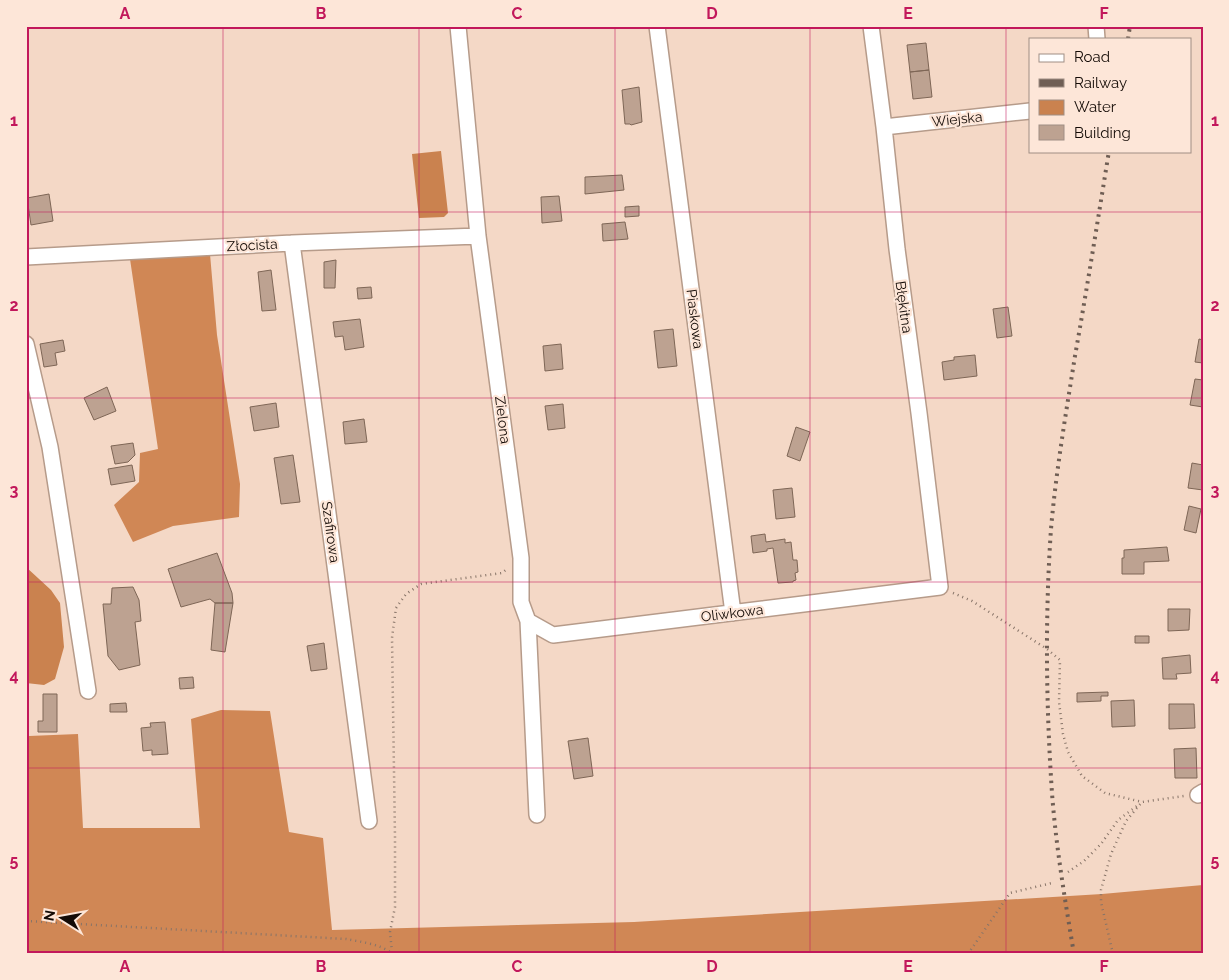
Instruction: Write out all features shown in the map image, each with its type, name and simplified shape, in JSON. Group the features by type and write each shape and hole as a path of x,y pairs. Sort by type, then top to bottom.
{"street":[{"name":"Zielona","path":"458,26 478,236 521,558 521,602 528,621 537,815"},
{"name":"Piaskowa","path":"657,26 733,613"},
{"name":"Błękitna","path":"871,26 940,587"},
{"name":"Wiejska","path":"884,127 1029,112"},
{"name":"Złocista","path":"26,257 292,243 478,236"},
{"name":"Szafirowa","path":"292,243 369,821"},
{"path":"26,344 50,447 88,691"},
{"name":"Oliwkowa","path":"528,621 553,635 940,587"}],"path":[{"path":"392,953 390,932 395,907 395,867 392,638 396,608 406,594 421,584 502,573 521,558"},
{"path":"940,587 972,601 1047,649 1060,660 1059,702 1063,734 1068,752 1082,776 1104,793 1142,802 1200,793"},
{"path":"1068,872 1084,862 1102,844 1118,820 1142,802"},
{"path":"1113,954 1101,902 1101,890 1111,854 1126,820 1142,802"},
{"path":"968,954 1010,893 1052,883"},
{"path":"26,921 346,939 379,946 392,953"}],"shaded area":[{"path":"210,254 217,335 240,484 239,517 173,526 133,542 114,505 139,482 140,453 158,449 130,259"},
{"path":"221,710 270,711 289,832 323,838 332,930 634,922 1102,894 1203,885 1203,954 26,954 26,732 29,736 78,734 83,828 200,828 191,719"}],"water":[{"path":"441,151 448,213 444,217 419,218 412,154"},
{"path":"26,567 51,590 60,603 64,647 55,679 44,685 26,683"}],"building":[{"path":"926,43 929,70 910,72 907,45"},
{"path":"929,70 932,97 913,99 910,72"},
{"path":"639,87 642,122 631,125 625,124 622,90"},
{"path":"622,175 624,190 585,194 585,177"},
{"path":"49,194 53,221 31,225 27,198"},
{"path":"559,196 562,221 542,223 541,197"},
{"path":"639,206 639,216 625,217 625,207"},
{"path":"625,222 628,239 603,241 602,224"},
{"path":"336,260 335,288 324,288 324,262"},
{"path":"271,270 276,310 262,311 258,272"},
{"path":"371,287 372,298 358,299 357,288"},
{"path":"1008,307 1012,336 997,338 993,309"},
{"path":"360,319 364,347 345,350 343,336 335,337 333,322"},
{"path":"673,329 677,366 658,368 654,331"},
{"path":"1199,339 1203,340 1203,363 1195,362"},
{"path":"63,340 65,351 55,353 57,365 44,367 40,344"},
{"path":"561,344 563,369 545,371 543,346"},
{"path":"975,355 977,376 944,380 942,362 954,360 954,357"},
{"path":"1195,379 1203,380 1203,407 1190,405"},
{"path":"107,387 116,411 94,420 84,398"},
{"path":"276,403 279,427 254,431 250,407"},
{"path":"563,404 565,428 548,430 545,406"},
{"path":"364,419 367,442 345,444 343,422"},
{"path":"796,427 810,432 800,461 787,456"},
{"path":"133,443 135,455 128,462 115,464 111,446"},
{"path":"293,455 300,502 281,504 274,458"},
{"path":"1192,463 1203,465 1203,490 1188,488"},
{"path":"132,465 135,481 111,485 108,469"},
{"path":"792,488 795,517 776,519 773,490"},
{"path":"1189,506 1201,509 1196,533 1184,530"},
{"path":"765,534 766,542 785,539 785,543 791,542 793,560 797,560 798,572 795,573 796,580 793,582 778,583 773,548 753,553 751,536"},
{"path":"1167,547 1169,561 1144,562 1144,574 1122,574 1124,550"},
{"path":"217,553 232,593 233,603 215,603 210,599 181,607 168,569"},
{"path":"133,587 139,600 141,621 135,622 140,665 119,670 108,656 103,604 111,604 112,588"},
{"path":"215,603 233,603 225,652 211,650"},
{"path":"1168,609 1190,609 1189,630 1168,631"},
{"path":"1135,636 1149,636 1149,643 1135,643"},
{"path":"324,643 327,669 311,671 307,646"},
{"path":"1190,655 1191,673 1176,674 1177,679 1163,679 1162,658"},
{"path":"193,677 194,688 180,689 179,678"},
{"path":"1108,692 1108,696 1101,696 1101,701 1077,702 1077,693"},
{"path":"43,694 57,694 57,732 38,732 38,721 43,721"},
{"path":"1134,700 1135,726 1112,727 1111,701"},
{"path":"126,703 127,712 110,712 110,704"},
{"path":"1169,704 1194,704 1195,728 1169,729"},
{"path":"165,722 168,754 152,755 152,750 143,751 141,728 151,727 150,723"},
{"path":"588,738 593,776 574,779 568,741"},
{"path":"1196,748 1197,778 1175,778 1174,749"}],"railway":[{"path":"1128,38 1130,26"},
{"path":"1074,954 1058,853 1052,793 1047,661 1049,562 1053,507 1062,442 1109,152"}]}
